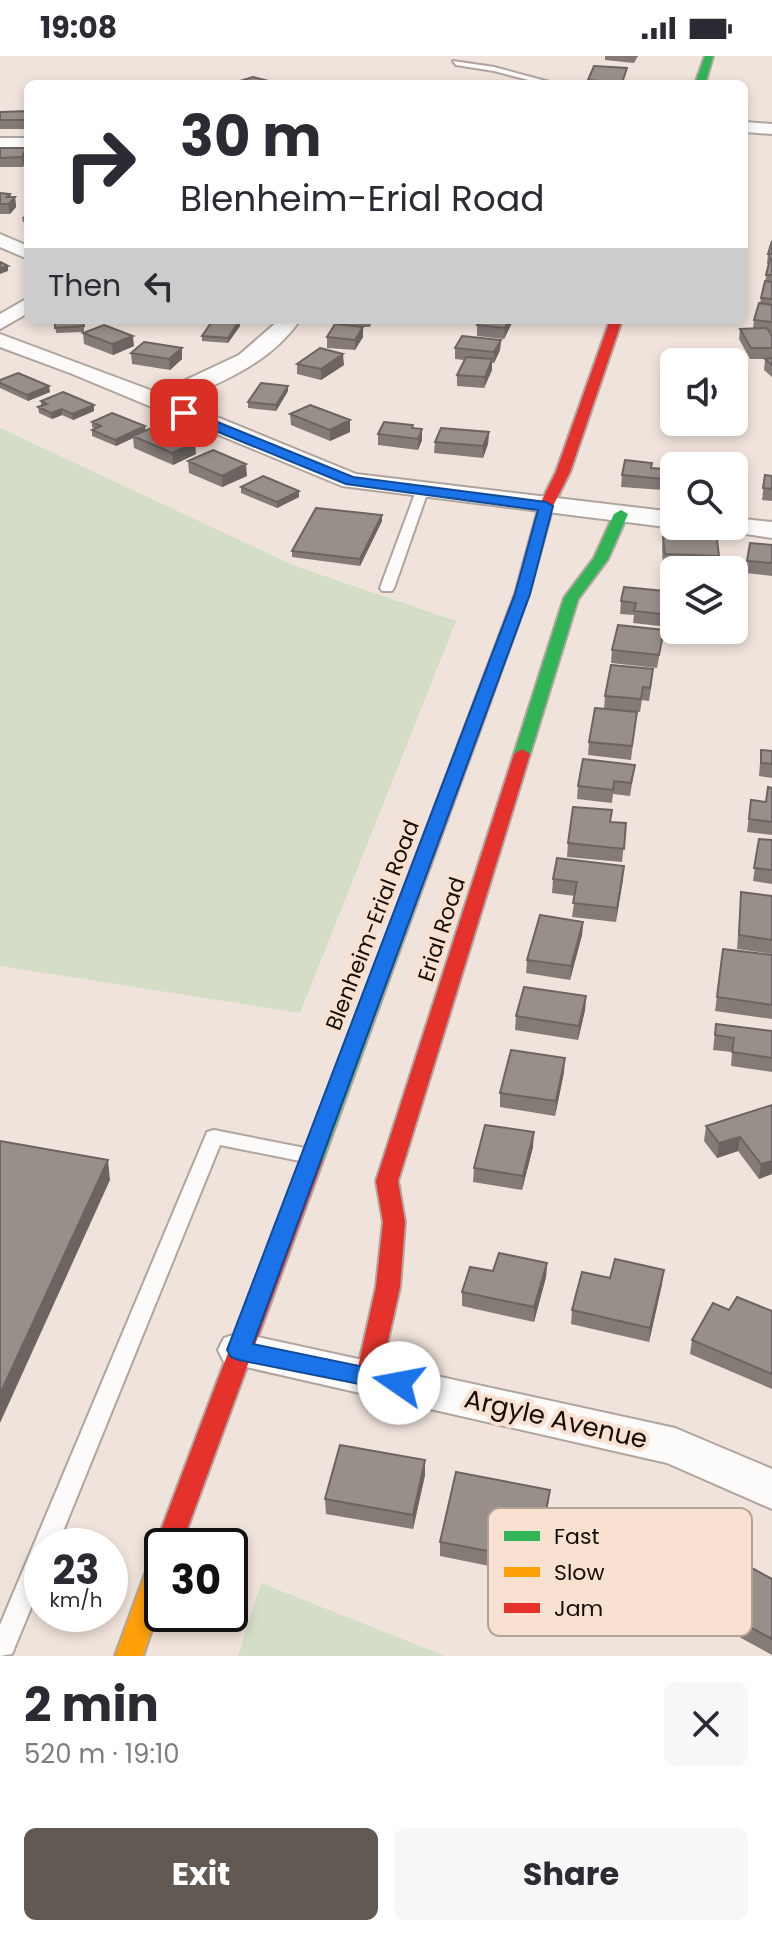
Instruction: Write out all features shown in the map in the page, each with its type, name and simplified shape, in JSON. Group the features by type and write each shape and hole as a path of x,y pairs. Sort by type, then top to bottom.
{"main road":[{"path":"701,80 709,56"},
{"name":"Blenheim-Erial Road","path":"175,1528 522,594 546,506 563,472 615,324"},
{"name":"Erial Road","path":"368,1376 388,1287 394,1222 387,1181 571,598 603,561 615,539 621,514"},
{"path":"129,1656 144,1614"}],"street":[{"path":"748,127 772,129"},
{"path":"0,143 24,143"},
{"path":"0,240 24,251"},
{"path":"0,323 24,307"},
{"path":"157,402 258,355 287,324"},
{"path":"0,340 351,481 660,518"},
{"path":"748,527 772,530"},
{"name":"Argyle Avenue","path":"239,1350 675,1446 772,1490"}],"lane":[{"path":"456,63 537,80"},
{"path":"387,588 422,491"},
{"path":"52,1528 214,1137 312,1156"},
{"path":"0,1654 24,1596"}],"green space":[{"path":"0,428 295,566 456,621 300,1013 0,966"},
{"path":"261,1583 445,1656 238,1656"}],"building":[{"path":"594,66 627,68 623,80 588,80"},
{"path":"24,111 24,120 0,120 0,112"},
{"path":"0,148 24,148 22,157 0,158"},
{"path":"0,193 15,197 9,204 0,204"},
{"path":"770,259 772,275 766,275"},
{"path":"765,281 772,282 772,299 761,298"},
{"path":"759,303 772,305 772,322 754,320"},
{"path":"55,324 84,326 55,328"},
{"path":"210,324 237,324 228,338 202,336"},
{"path":"335,324 363,327 355,340 327,337"},
{"path":"478,324 506,324 505,328"},
{"path":"104,325 133,336 112,344 83,333"},
{"path":"767,328 772,336 772,348 751,348 740,329"},
{"path":"462,336 501,340 494,352 455,348"},
{"path":"144,342 182,348 169,359 131,353"},
{"path":"320,348 343,354 321,369 297,364"},
{"path":"466,357 492,359 485,377 457,375"},
{"path":"18,373 49,386 27,395 0,383 0,380"},
{"path":"261,383 288,386 276,405 248,402"},
{"path":"63,392 94,405 72,414 62,409 51,413 38,407 47,404 41,401"},
{"path":"310,405 350,420 330,430 290,414"},
{"path":"112,413 145,426 115,440 92,430 101,426 92,422"},
{"path":"384,422 422,429 418,439 378,434"},
{"path":"156,426 195,443 172,453 133,436"},
{"path":"441,428 489,432 483,446 435,442"},
{"path":"213,450 246,464 222,476 188,461"},
{"path":"625,460 652,463 651,468 660,469 660,479 622,475"},
{"path":"765,475 772,476 772,489 763,488"},
{"path":"263,476 299,491 277,502 241,487"},
{"path":"316,508 382,515 360,559 292,551"},
{"path":"663,540 717,540 719,556 665,554"},
{"path":"750,543 772,545 772,563 748,561"},
{"path":"624,587 660,591 660,614 634,611 636,603 621,601"},
{"path":"618,625 660,630 659,655 612,650"},
{"path":"611,665 653,669 650,688 643,687 641,699 605,696"},
{"path":"595,708 637,712 632,746 589,742"},
{"path":"761,750 772,751 772,764 761,763"},
{"path":"583,759 635,765 631,783 614,781 613,790 578,786"},
{"path":"768,787 772,788 772,822 749,819 751,800 766,802"},
{"path":"573,807 612,810 610,822 626,823 624,849 568,843"},
{"path":"759,839 772,840 772,870 754,868"},
{"path":"557,858 624,866 617,908 573,903 577,882 553,879"},
{"path":"741,892 772,896 772,940 739,935"},
{"path":"540,915 583,922 571,966 527,960"},
{"path":"723,949 772,955 772,1005 717,997"},
{"path":"524,987 586,996 579,1026 516,1016"},
{"path":"716,1024 772,1031 772,1058 732,1052 734,1038 715,1035"},
{"path":"511,1050 565,1058 556,1101 500,1093"},
{"path":"772,1105 772,1161 761,1164 740,1137 719,1143 706,1126"},
{"path":"485,1125 534,1132 523,1176 474,1168"},
{"path":"0,1141 108,1160 0,1394"},
{"path":"499,1253 547,1263 534,1307 462,1292 470,1267 493,1271"},
{"path":"615,1259 664,1270 650,1328 572,1310 582,1272 610,1278"},
{"path":"737,1297 772,1311 772,1374 692,1340 713,1303 729,1310"},
{"path":"340,1445 425,1460 413,1515 325,1499"},
{"path":"456,1472 550,1490 546,1508 488,1508 488,1551 440,1542"},
{"path":"752,1568 772,1579 772,1639 752,1628"}],"traffic: fast":[{"path":"701,80 709,56"},
{"path":"522,754 571,598 601,559 621,514"},
{"path":"312,1160 477,716"}],"traffic: slow":[{"path":"129,1656 144,1614"}],"traffic: jam":[{"path":"477,716 522,594 546,506 563,472 615,324"},
{"path":"368,1376 388,1287 394,1222 387,1181 522,754"},
{"path":"175,1528 312,1160"}],"route":[{"path":"184,413 351,481 546,506 522,594 239,1350 399,1383"}]}
